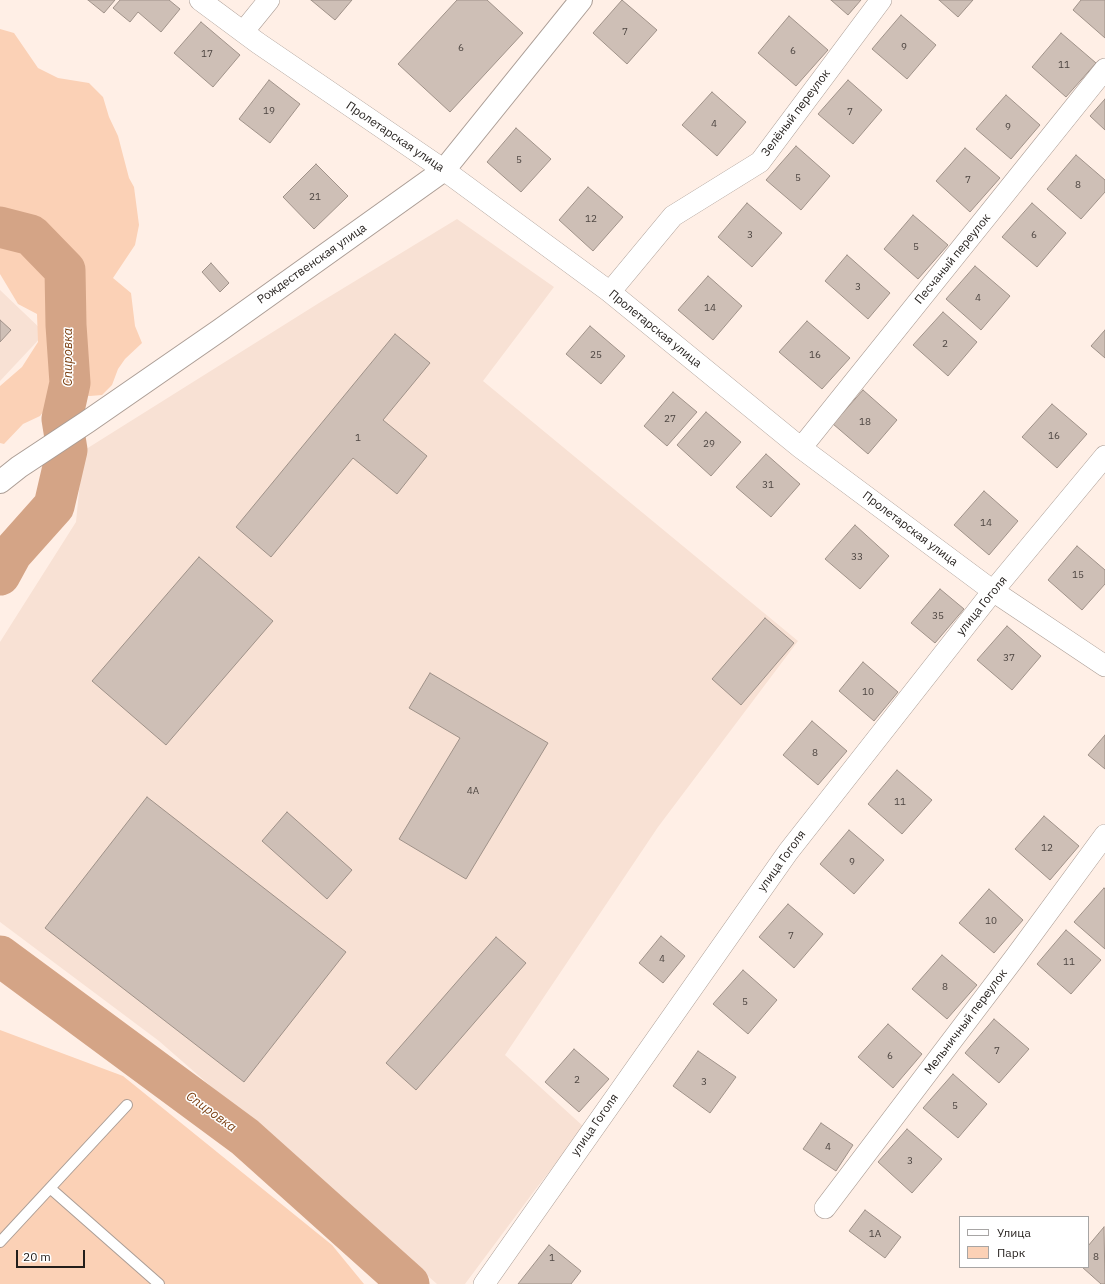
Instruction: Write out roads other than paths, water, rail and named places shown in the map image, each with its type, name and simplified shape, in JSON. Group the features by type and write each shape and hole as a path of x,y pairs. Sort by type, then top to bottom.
{"main road":[{"name":"Рождественская улица","path":"0,482 19,467 87,422 226,325 444,170 581,0"}],"street":[{"name":"Пролетарская улица","path":"200,0 243,32 444,170 610,292 801,448 993,591 1105,666"},
{"path":"243,32 269,0"},
{"name":"Зелёный переулок","path":"610,292 673,216 760,162 881,0"},
{"name":"Песчаный переулок","path":"801,448 1105,69"},
{"name":"улица Гоголя","path":"484,1284 788,852 993,591 1105,456"},
{"name":"Мельничный переулок","path":"825,1208 1105,835"}],"lane":[{"path":"0,1242 127,1105"},
{"path":"50,1188 159,1284"}],"waterway":[{"name":"Спировка","path":"0,227 31,235 65,270 66,325 70,383 62,419 67,450 54,506 12,553 0,575"},
{"name":"Спировка","path":"0,956 245,1137 409,1284"}]}
